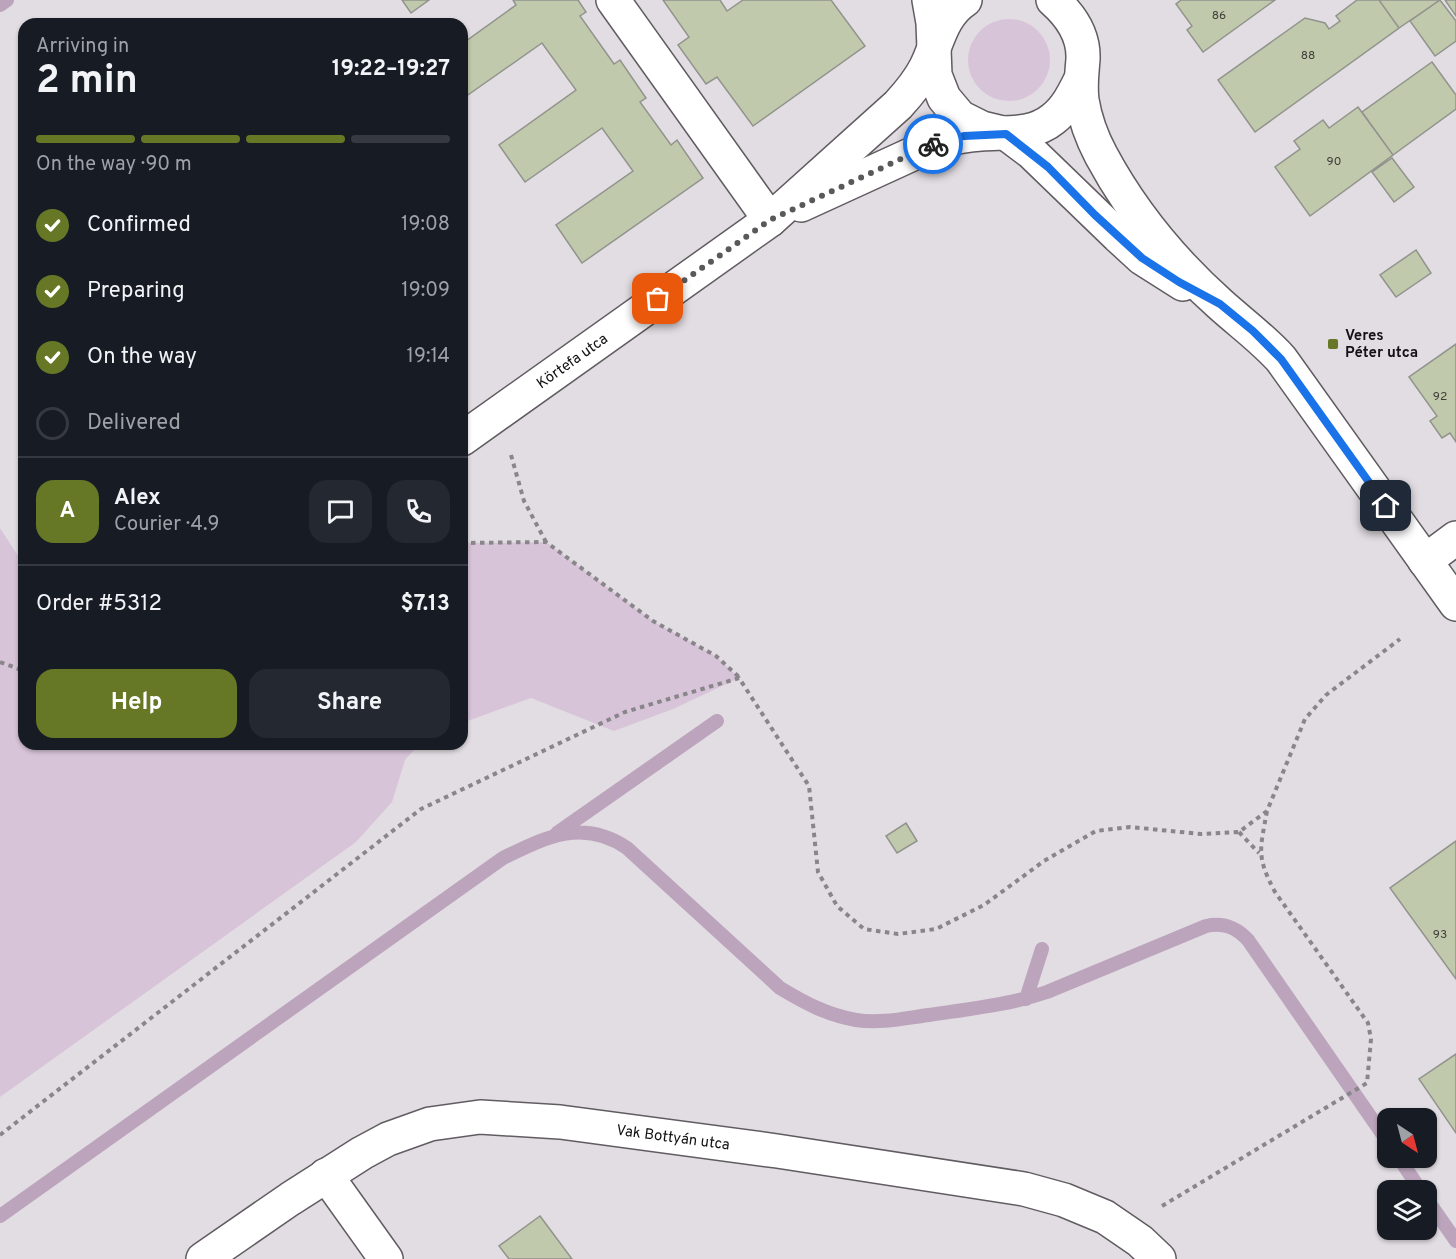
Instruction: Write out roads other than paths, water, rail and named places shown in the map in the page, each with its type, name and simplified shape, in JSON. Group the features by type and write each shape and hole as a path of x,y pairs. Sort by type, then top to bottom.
{"street":[{"path":"614,0 770,220"},
{"path":"929,0 933,23 935,75 944,98 960,117 982,128 1006,134 1031,131 1053,120 1069,102 1080,81"},
{"path":"934,50 942,26 957,6 965,0"},
{"path":"1053,0 1067,12 1078,34 1083,57 1080,81 1082,101 1094,140 1132,207 1157,239 1220,304 1253,331 1281,359 1456,604"},
{"name":"Körtefa utca","path":"468,435 770,220 898,105 913,87 934,50"},
{"path":"1006,134 1048,167 1142,258 1179,282 1220,304"},
{"name":"Körtefa utca","path":"770,220 944,140 964,136 1006,134"},
{"path":"1425,561 1456,538"},
{"name":"Vak Bottyán utca","path":"203,1259 326,1175 388,1139 430,1124 480,1117 541,1120 777,1151 1024,1189 1078,1205 1105,1217 1124,1229 1159,1259"},
{"path":"326,1175 386,1259"}],"waterway":[{"path":"0,5 7,0"},
{"path":"557,833 717,721"},
{"path":"0,1216 503,858 534,843 580,832 611,839 627,848 780,988 816,1008 856,1020 893,1020 974,1009 1018,1000 1047,992 1206,926 1229,927 1248,940 1377,1126"},
{"path":"1026,999 1042,949"},
{"path":"1406,1168 1414,1180"},
{"path":"1437,1214 1456,1241"}],"place":[{"name":"Veres Péter utca","path":"1333,344"}]}
